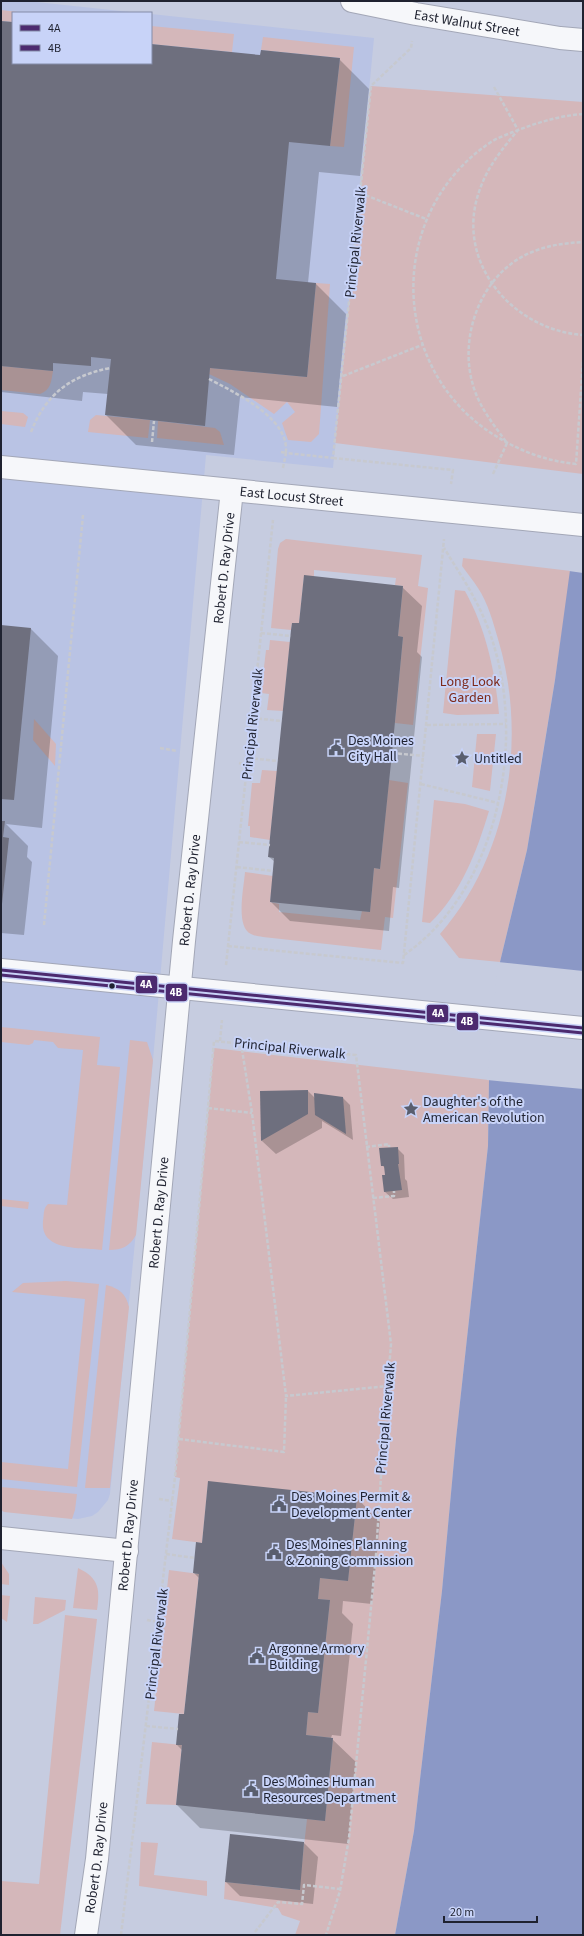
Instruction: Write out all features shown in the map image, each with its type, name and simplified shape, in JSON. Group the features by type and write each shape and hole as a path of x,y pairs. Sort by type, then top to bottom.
{"street":[{"name":"East Walnut Street","path":"352,1 378,3 416,14 560,38 583,40"},
{"name":"East Locust Street","path":"1,467 574,524"},
{"name":"Robert D. Ray Drive","path":"86,1935 96,1859 180,988 232,490"},
{"path":"1,970 583,1028"},
{"path":"1,1538 127,1550"}],"path":[{"name":"Principal Riverwalk","path":"333,458 343,376 371,86 411,48 411,42"},
{"path":"494,87 518,130"},
{"path":"583,114 549,119 492,141 459,169 447,183 426,219 418,247 413,288 414,309 422,345 437,376 450,398 479,425 507,443 535,456 576,464 583,361"},
{"path":"518,130 488,170 479,190 475,207 474,226 475,243 480,262 491,285 512,307 526,317 556,331 583,335"},
{"path":"360,193 426,219"},
{"path":"507,443 480,403 469,371 468,340 476,310 491,285 513,263 531,252 547,247 583,242"},
{"path":"343,376 422,345"},
{"path":"31,432 38,415 56,392 66,384 98,370 110,368"},
{"path":"209,379 230,390 270,417 285,440 285,461"},
{"path":"152,442 154,421"},
{"path":"493,474 507,443"},
{"path":"281,452 453,470 451,480"},
{"path":"44,925 83,515"},
{"name":"Principal Riverwalk","path":"272,523 228,946 403,962 404,955"},
{"path":"404,955 444,538"},
{"path":"404,955 427,938 451,909 466,885 485,845 498,803 504,768 506,724 501,675 487,624 470,587 444,548"},
{"path":"261,633 291,636"},
{"path":"252,718 282,721"},
{"path":"427,725 506,724"},
{"path":"160,748 181,752"},
{"path":"392,753 424,756"},
{"path":"248,758 278,762"},
{"path":"239,763 247,765"},
{"path":"421,784 498,803"},
{"path":"239,842 270,845"},
{"path":"237,867 273,871"},
{"name":"Principal Riverwalk","path":"220,1041 221,1022"},
{"name":"Principal Riverwalk","path":"121,1935 179,1439 214,1041 220,1041 356,1055 391,1344 376,1555 348,1838 340,1889 326,1935"},
{"path":"179,1439 284,1452 286,1396 252,1113 241,1043"},
{"path":"208,1108 252,1113"},
{"path":"366,1147 389,1144 389,1147"},
{"path":"373,1198 394,1196 394,1192"},
{"path":"286,1396 388,1386"},
{"path":"158,1499 172,1501"},
{"path":"166,1554 194,1558"},
{"path":"146,1620 158,1622"},
{"path":"146,1726 178,1729"},
{"path":"255,1932 278,1902 302,1904 304,1885 340,1889"}],"shaded area":[{"path":"1,1 27,1 130,12 12,12 12,64 152,64 152,14 374,38 333,468 206,455 153,1060 110,1494 108,1500 98,1512 92,1516 78,1519 1,1511"},
{"path":"583,475 583,1935 395,1935 414,1831 442,1591 456,1439 488,1146 489,1080 500,962 527,850 555,680"}],"green space":[{"path":"1,10 18,12 12,12 12,22 1,21"},
{"path":"152,26 234,34 232,52 152,44"},
{"path":"263,37 354,47 344,147 330,146 340,58 261,50"},
{"path":"371,86 583,102 583,474 335,443"},
{"path":"316,283 330,284 319,434 311,442 288,440 282,423 295,412 287,402 274,414 230,384 209,374 210,368 307,377"},
{"path":"1,366 53,371 52,379 48,388 40,394 1,390"},
{"path":"1,411 23,413 28,417 25,427 1,424"},
{"path":"96,415 150,420 148,438 88,432 90,420"},
{"path":"158,421 215,428 220,432 224,445 157,438"},
{"path":"286,539 422,555 418,586 428,588 413,725 395,723 403,637 398,636 403,586 395,585 396,578 314,570 314,576 304,576 299,623 292,623 291,630 271,628 278,549 280,543"},
{"path":"463,558 571,571 527,850 500,962 459,958 440,934 464,903 482,868 497,832 506,794 511,755 511,716 507,677 498,639 485,600 462,566"},
{"name":"Long Look Garden","path":"455,590 465,591 479,620 492,666 499,714 457,715 443,713"},
{"path":"270,640 290,642 283,711 267,710 269,694 261,693 266,650 269,650"},
{"path":"34,719 56,744 55,766 33,740"},
{"path":"477,734 496,734 490,791 472,787"},
{"path":"262,770 277,771 270,840 250,837 250,826 248,826 252,783 260,783"},
{"path":"389,780 408,783 393,918 385,917 381,950 263,937 252,935 246,930 242,915 242,896 245,872 273,876 270,902 279,904 279,912 360,920 362,911 370,912 374,868 380,869"},
{"path":"434,800 465,804 489,811 467,871 451,898 430,923 422,922"},
{"path":"1,1027 100,1037 97,1065 120,1067 102,1250 73,1248 55,1243 48,1238 44,1231 43,1221 44,1210 48,1204 67,1205 83,1050 58,1048 53,1042 34,1040 33,1043 29,1045 1,1042"},
{"path":"130,1040 147,1042 153,1060 136,1235 125,1247 109,1250"},
{"path":"214,1048 489,1080 488,1146 456,1439 442,1591 414,1831 395,1935 295,1935 300,1921 282,1915 278,1908 224,1899 225,1882 299,1890 307,1819 325,1821 333,1738 306,1735 308,1712 318,1713 330,1600 318,1599 320,1578 348,1581 357,1498 208,1482 202,1543 172,1539 180,1478 175,1477"},
{"path":"1,1199 29,1202 28,1209 1,1206"},
{"path":"66,1281 99,1284 77,1487 1,1479 1,1462 68,1469 85,1299 12,1292 23,1283"},
{"path":"106,1285 121,1292 126,1298 129,1307 110,1488 85,1488"},
{"path":"1,1487 77,1494 72,1519 4,1512 1,1510"},
{"path":"1,1562 9,1574 9,1585 1,1584"},
{"path":"78,1568 94,1580 98,1590 97,1610 73,1608"},
{"path":"169,1570 199,1574 184,1714 154,1711"},
{"path":"1,1595 10,1596 7,1622 1,1618"},
{"path":"35,1597 66,1600 65,1610 38,1624 33,1624"},
{"path":"65,1615 97,1619 60,1935 1,1935 1,1881 39,1884"},
{"path":"152,1742 182,1745 176,1805 146,1804"},
{"path":"141,1842 158,1843 154,1875 207,1881 207,1896 139,1886"}],"pier":[{"path":"581,474 583,474 583,573 569,571"},
{"path":"498,962 583,971 583,1089 487,1080"}],"building":[{"path":"1,21 12,22 12,64 152,64 152,44 260,55 261,50 340,58 330,146 289,142 276,279 316,283 307,377 210,368 205,426 105,415 111,359 91,357 91,366 53,363 53,371 1,366"},
{"name":"Des Moines City Hall","path":"304,575 403,586 398,636 403,637 392,753 380,869 374,868 370,912 270,902 274,858 268,857 291,630 292,623 299,623"},
{"path":"1,625 31,628 14,800 1,799"},
{"path":"1,821 5,821 3,837 9,838 2,904"},
{"path":"308,1090 308,1114 261,1141 260,1091"},
{"path":"314,1093 343,1097 346,1134 315,1115"},
{"path":"398,1147 398,1164 402,1190 384,1192 382,1175 385,1175 384,1166 381,1166 379,1148"},
{"name":"Argonne Armory Building","path":"208,1481 357,1497 348,1581 320,1578 318,1599 330,1600 318,1713 308,1712 306,1735 333,1738 325,1821 176,1805 182,1745 176,1745 179,1714 184,1714 199,1574 193,1573 196,1542 202,1543"},
{"path":"230,1834 304,1842 300,1890 225,1882"}],"transit line":[{"name":"4A","path":"1,970 583,1028"},
{"name":"4B","path":"1,975 583,1033"}],"place":[{"name":"Des Moines City Hall","path":"336,748"},
{"name":"Untitled","path":"462,758"},
{"name":"Daughter's of the American Revolution","path":"411,1109"},
{"name":"Des Moines Permit & Development Center","path":"279,1504"},
{"name":"Des Moines Planning & Zoning Commission","path":"274,1552"},
{"name":"Argonne Armory Building","path":"257,1656"},
{"name":"Des Moines Human Resources Department","path":"251,1789"}]}
